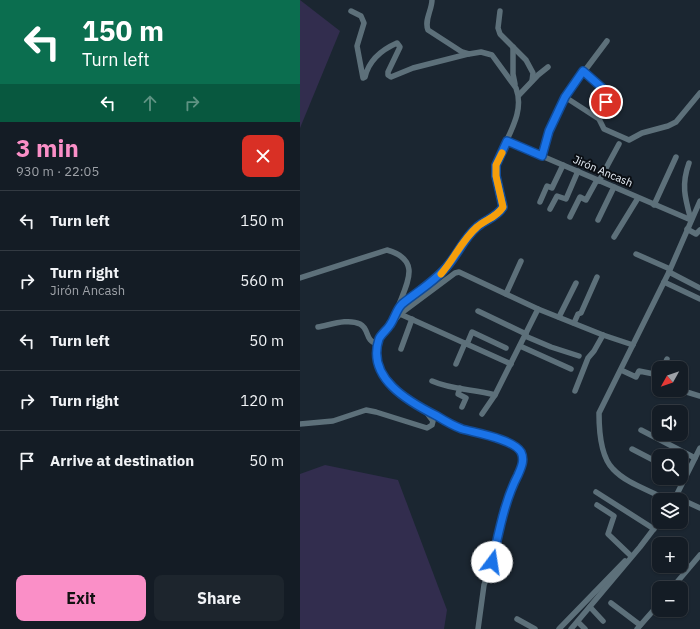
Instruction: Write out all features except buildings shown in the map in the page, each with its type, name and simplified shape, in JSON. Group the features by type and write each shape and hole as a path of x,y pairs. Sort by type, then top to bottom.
{"street":[{"path":"432,0 432,7 427,21 428,30 453,47 469,54"},
{"path":"351,11 361,16 364,23 357,46 362,78 365,77 368,68 376,56 397,43 400,46 388,71 389,76 481,52 492,55 516,88"},
{"path":"500,11 498,28 500,34 519,52 530,67 533,73 532,81"},
{"path":"542,156 549,131 565,97 607,41"},
{"path":"478,629 484,585 492,562 509,492 522,466 523,459 520,452 513,444 460,428 425,410 401,395 386,380 379,367 377,351 379,338 399,312 441,274 450,264 469,235 478,226 499,214 503,207 496,176 496,165 507,141 519,108 519,95 513,74 513,47"},
{"path":"519,95 548,67"},
{"path":"583,71 608,93 603,111"},
{"path":"565,97 599,119 604,129 629,140 642,133 668,126 676,122 700,93"},
{"name":"Jirón Ancash","path":"507,141 691,220"},
{"path":"570,217 580,197 586,200 619,144"},
{"path":"654,205 676,157"},
{"path":"689,163 684,180 686,199 691,220"},
{"path":"540,202 547,186 552,188 563,165"},
{"path":"550,209 557,196 566,199 578,172"},
{"path":"598,220 614,187"},
{"path":"614,237 638,198"},
{"path":"654,493 627,479 614,470 606,460 599,429 599,413 670,271 700,202"},
{"path":"687,229 696,234 700,230"},
{"path":"300,278 387,250 397,253 407,261 410,274 399,312"},
{"path":"636,254 700,288"},
{"path":"506,294 521,261"},
{"path":"399,312 455,273 459,272 538,309 633,345"},
{"path":"574,323 578,314 582,312 597,277"},
{"path":"664,282 700,299"},
{"path":"559,317 576,283"},
{"path":"482,414 495,395 538,309"},
{"path":"478,311 551,347 579,356"},
{"path":"399,312 511,364"},
{"path":"401,349 412,319"},
{"path":"318,327 347,322 359,323 370,340 373,343 378,344"},
{"path":"456,364 472,332 506,348"},
{"path":"575,391 588,358 594,351 603,334"},
{"path":"520,346 571,369"},
{"path":"621,370 636,377 639,371 652,374"},
{"path":"432,381 446,387 460,388 495,395"},
{"path":"460,388 458,394 466,398 462,407"},
{"path":"688,392 700,396"},
{"path":"300,424 333,421 366,410 427,428 432,425 433,421 425,410"},
{"path":"641,430 695,458"},
{"path":"688,469 700,448"},
{"path":"632,449 652,459"},
{"path":"596,492 652,528"},
{"path":"688,504 700,508"},
{"path":"597,505 614,516 608,534 630,555"},
{"path":"571,629 654,529"},
{"path":"559,629 597,588 645,541"},
{"path":"678,581 700,555"},
{"path":"611,603 638,627 652,612"},
{"path":"590,607 603,621"},
{"path":"517,619 534,629"},
{"path":"578,622 585,629"}],"shaded area":[{"path":"300,0 340,31 300,128"},
{"path":"325,465 398,480 447,610 444,629 300,629 300,474"}],"slow traffic":[{"path":"441,274 450,264 469,235 478,226 499,214 503,207 502,196 496,176 496,165 502,153"}],"route":[{"path":"492,562 509,492 522,466 523,459 520,452 513,444 460,428 425,410 401,395 386,380 379,367 377,351 379,338 390,325 397,309 441,274 450,264 469,235 478,226 499,214 503,207 502,196 496,176 496,165 507,141 542,156 549,131 565,97 583,71 608,93 606,102"}]}
